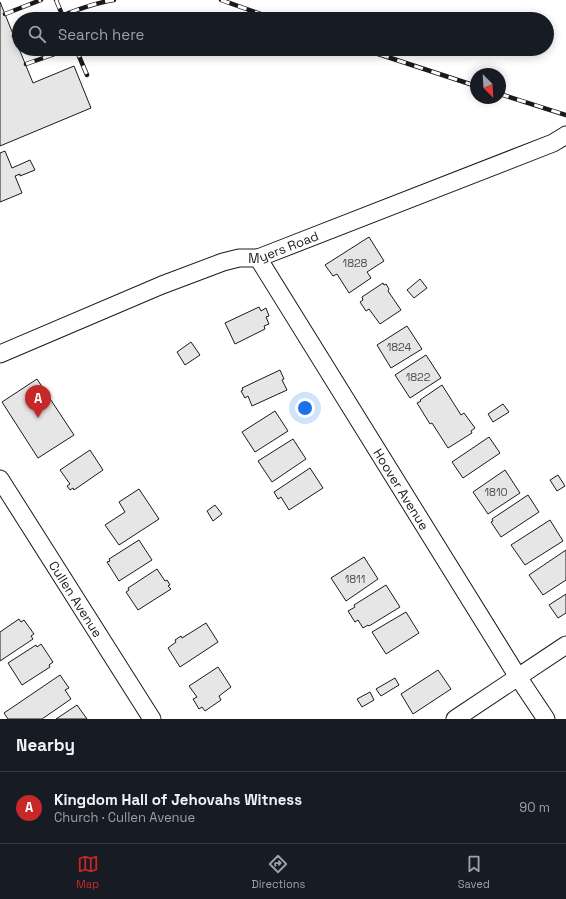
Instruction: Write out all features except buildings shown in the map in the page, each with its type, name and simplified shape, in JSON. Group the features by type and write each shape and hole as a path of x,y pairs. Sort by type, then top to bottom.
{"street":[{"name":"Myers Road","path":"0,354 162,285 223,262 240,258 258,258 553,143 566,135"},
{"name":"Hoover Avenue","path":"258,258 546,719"},
{"name":"Cullen Avenue","path":"0,479 152,719"},
{"path":"455,719 566,645"}],"railway":[{"path":"5,14 41,0"},
{"path":"56,0 61,12"},
{"path":"72,12 99,3 114,0"},
{"path":"221,0 255,12"},
{"path":"26,64 49,56"},
{"path":"79,56 87,75"},
{"path":"384,56 470,84"},
{"path":"506,96 566,115"}],"place":[{"name":"Kingdom Hall of Jehovahs Witness","path":"38,418"}]}
